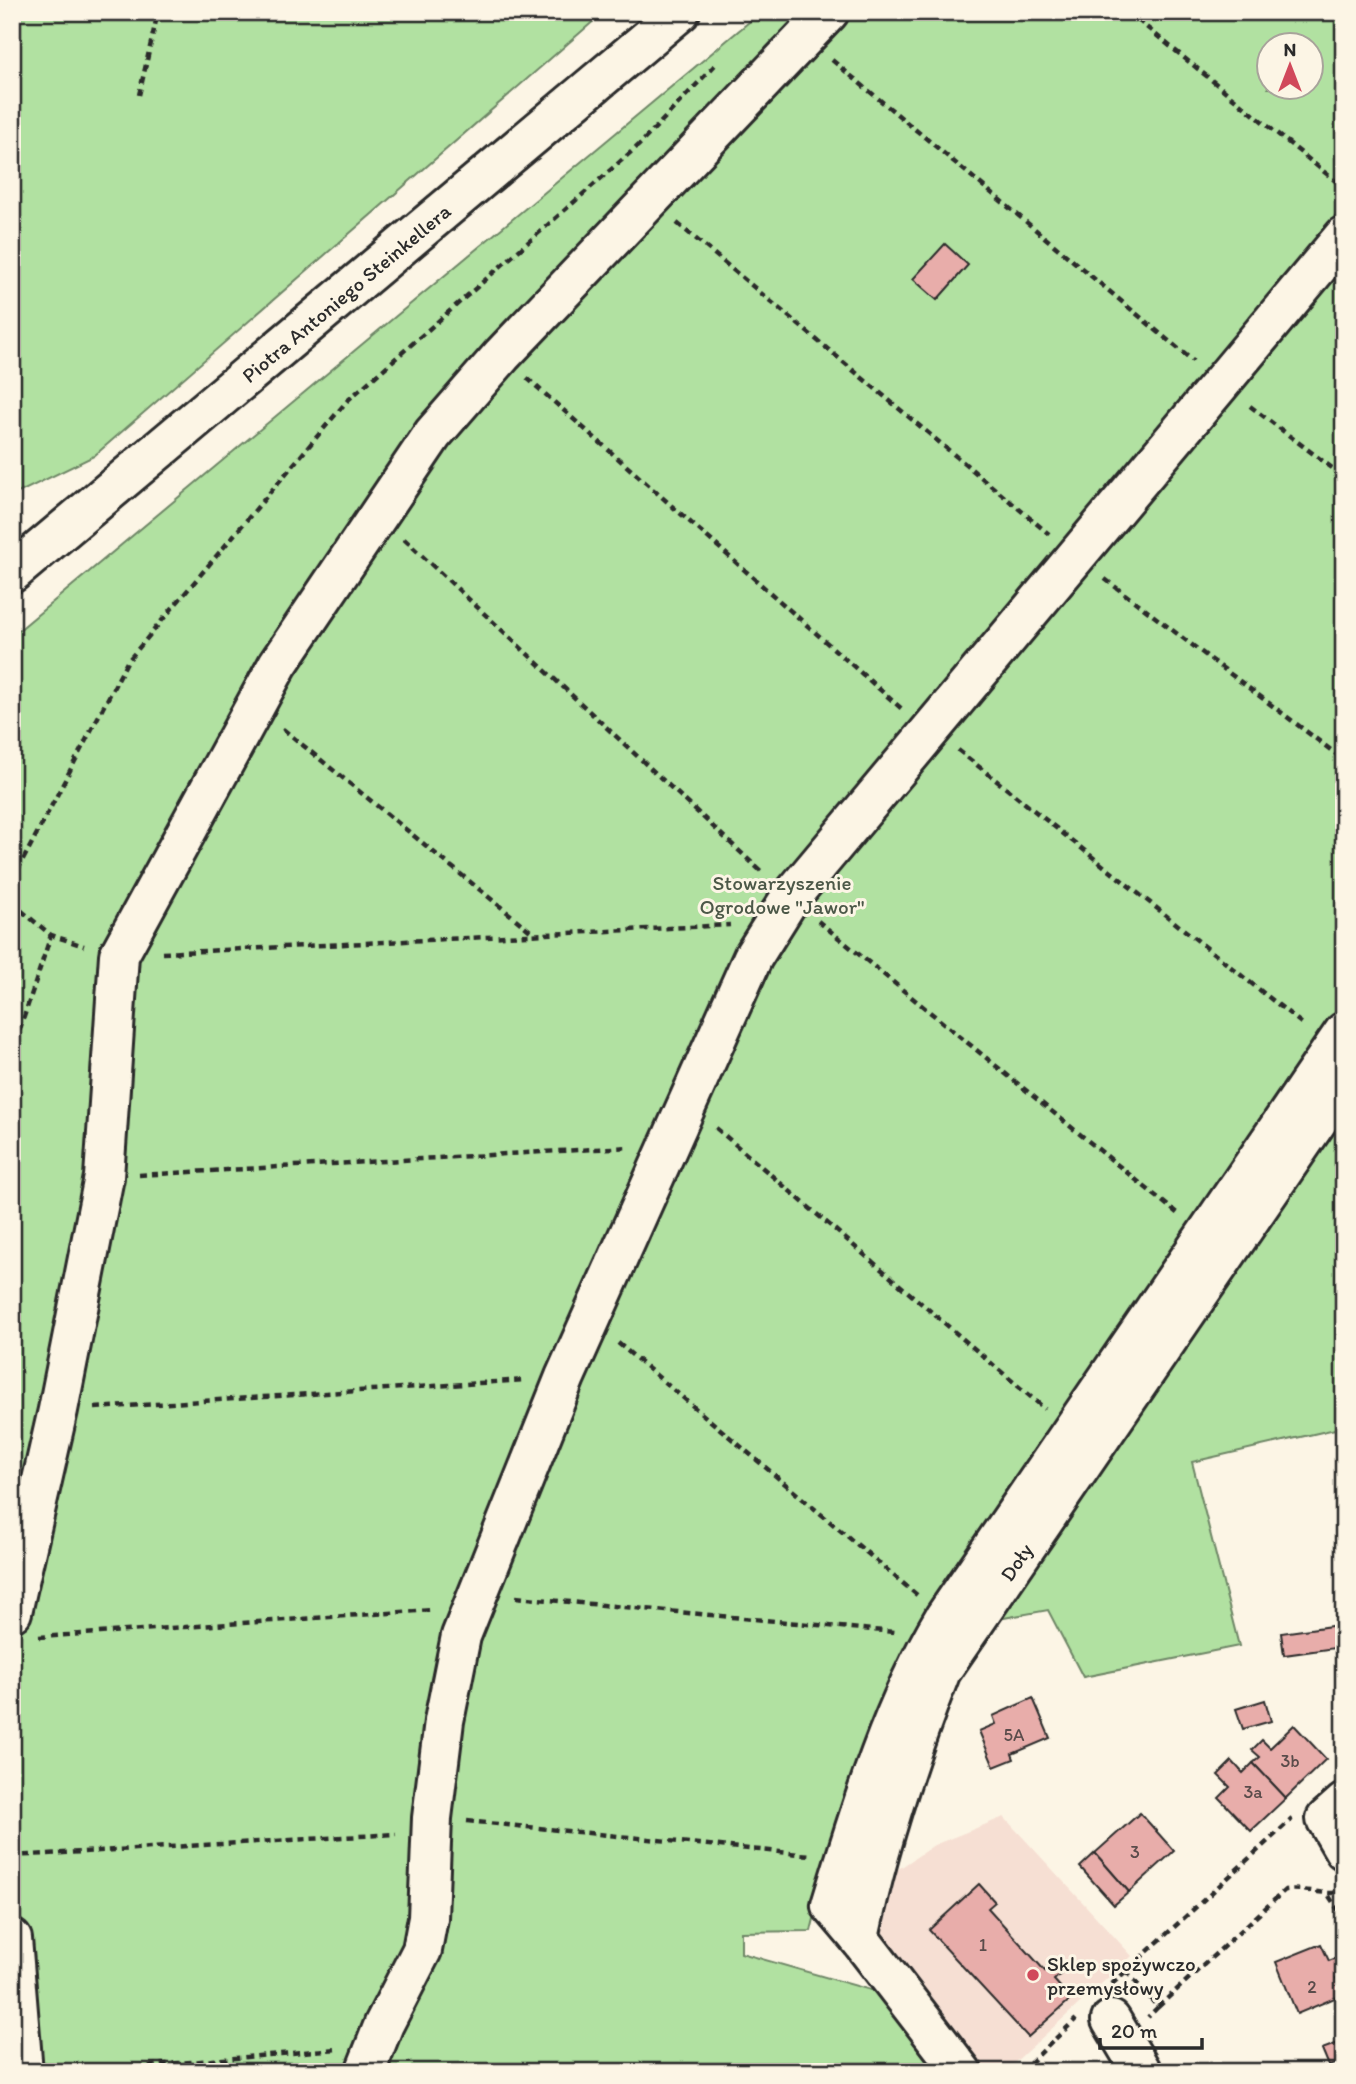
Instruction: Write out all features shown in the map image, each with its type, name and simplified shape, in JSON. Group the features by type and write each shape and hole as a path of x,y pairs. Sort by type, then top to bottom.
{"street":[{"name":"Piotra Antoniego Steinkellera","path":"12,573 680,12"},
{"path":"19,1625 104,1177 119,955 278,664 433,434 502,355 651,202 817,25"},
{"path":"370,2059 422,1950 428,1918 432,1825 444,1721 461,1636 565,1377 593,1322 753,957 773,923 1344,236"},
{"path":"962,2072 831,1905 885,1740 917,1664 939,1627 1344,1032"},
{"name":"Doły","path":"859,1938 872,1874 912,1744 941,1671 1344,1082"},
{"path":"12,1939 23,2072"},
{"path":"1100,2007 1142,2072"}],"path":[{"path":"139,95 158,12"},
{"path":"1128,12 1344,188"},
{"path":"817,25 1221,384 1344,477"},
{"path":"12,881 127,663 347,401 639,145 716,64"},
{"path":"651,202 1076,558 1344,760"},
{"path":"255,706 535,934"},
{"path":"12,903 51,934 119,955 773,923"},
{"path":"12,1052 51,934"},
{"path":"688,1104 1072,1432"},
{"path":"104,1177 670,1145"},
{"path":"593,1322 939,1627"},
{"path":"58,1410 565,1377"},
{"path":"19,1625 474,1601 939,1627"},
{"path":"1021,2072 1327,1822"},
{"path":"12,1856 432,1825 845,1858"},
{"path":"1158,2007 1285,1890 1301,1888 1329,1896 1344,1891"},
{"path":"1329,1896 1344,1919"},
{"path":"78,2072 370,2059"}],"shaded area":[{"path":"1004,1817 1132,1956 1004,2072 982,2072 877,1938 884,1879 934,1845"}],"green space":[{"path":"12,12 604,12 94,456 12,496"},
{"name":"Stowarzyszenie Ogrodowe \"Jawor\"","path":"761,12 1344,12 1344,1060 818,1903 811,1931 741,1932 741,1953 892,1996 951,2072 12,2072 12,636"},
{"path":"1344,1103 1344,1427 1192,1462 1239,1646 1083,1677 1048,1610 987,1621"}],"building":[{"path":"945,244 968,265 937,300 913,279"},
{"path":"1339,1625 1342,1647 1284,1655 1281,1633"},
{"path":"1033,1698 1050,1738 1012,1754 1014,1759 994,1767 979,1731 996,1724 993,1716"},
{"path":"1265,1700 1271,1721 1243,1729 1236,1709"},
{"path":"1294,1725 1326,1759 1286,1798 1253,1763 1260,1757 1252,1750 1262,1740 1270,1748"},
{"path":"1232,1761 1243,1773 1253,1763 1286,1798 1251,1831 1219,1798 1230,1787 1218,1775"},
{"path":"1140,1813 1174,1851 1129,1892 1095,1853"},
{"path":"1095,1853 1129,1892 1114,1905 1080,1867"},
{"path":"979,1884 995,1902 988,1908 1045,1971 1056,1961 1065,1970 1054,1980 1071,1999 1028,2037 929,1930"},
{"path":"1321,1944 1329,1961 1343,1955 1344,1975 1336,1978 1342,1995 1297,2014 1276,1962"},
{"path":"1344,2041 1344,2064 1342,2061 1329,2066 1322,2049"}],"place":[{"name":"Sklep spożywczo przemysłowy","path":"1033,1975"}]}
